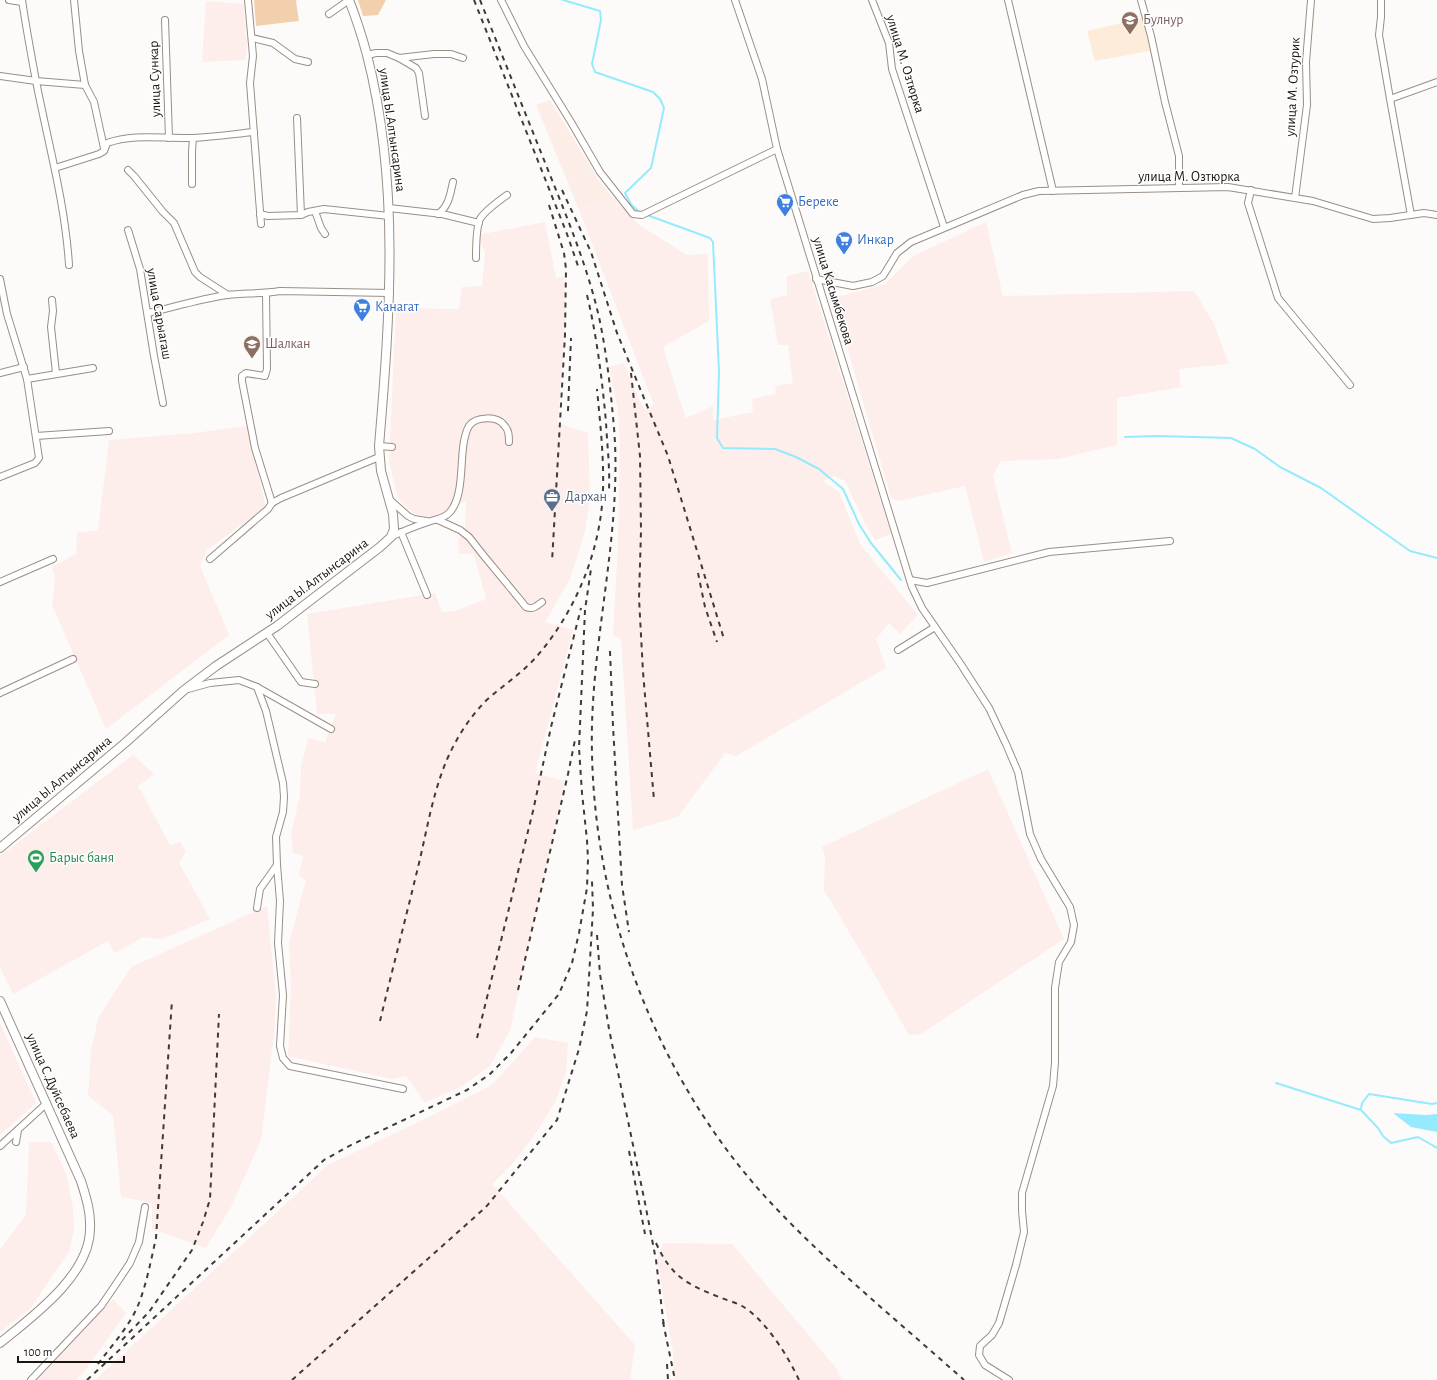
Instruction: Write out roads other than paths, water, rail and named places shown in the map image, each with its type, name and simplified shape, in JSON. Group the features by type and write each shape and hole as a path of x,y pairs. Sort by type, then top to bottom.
{"street":[{"path":"9,0 22,1 36,81 63,209 69,265"},
{"path":"74,0 84,85 94,102 104,148"},
{"path":"248,0 253,56 250,83 261,224"},
{"path":"329,14 349,0"},
{"name":"улица Ы.Алтынсарина","path":"0,848 125,743 183,691 216,666 266,633 380,547 391,537 394,529 390,500 381,471 379,457 390,293 389,212 382,133 377,100 367,55 349,0"},
{"path":"501,0 524,46 600,172 633,214 642,215 777,149"},
{"name":"улица Касымбекова","path":"735,0 762,79 777,149 912,587 922,608 989,708 1018,772 1030,834 1041,859 1070,906 1074,925 1071,942 1059,962 1055,988 1055,1062 1053,1086 1022,1193 1024,1232 999,1323 992,1335 980,1346 979,1355 985,1365 1009,1380"},
{"name":"улица М. Озтюрка","path":"872,0 889,43 892,69 944,227"},
{"path":"1008,0 1053,191"},
{"path":"1141,0 1151,36 1164,102 1179,156 1179,188"},
{"name":"улица М. Озтурик","path":"1295,198 1307,104 1306,62 1311,0"},
{"path":"1380,0 1381,17 1379,36 1411,215"},
{"name":"улица Сункар","path":"165,20 170,138"},
{"path":"252,38 273,43 295,60 308,62"},
{"name":"улица Ы.Алтынсарина","path":"367,55 387,53 416,68 419,73 425,116"},
{"name":"улица Ы.Алтынсарина","path":"399,58 440,54 451,54 463,58"},
{"path":"0,76 84,85"},
{"path":"1390,99 1437,82"},
{"path":"297,118 300,215"},
{"path":"54,168 99,154 104,151 107,143 126,138 193,138 254,132"},
{"path":"192,184 193,138"},
{"path":"128,170 174,223 195,272 204,280 228,295"},
{"path":"438,214 447,205 453,182"},
{"name":"улица М. Озтюрка","path":"816,279 853,286 872,282 883,276 897,253 911,242 1023,195 1039,191 1228,187 1313,201 1374,219 1424,213 1437,215"},
{"path":"1251,190 1248,203 1278,298 1350,385"},
{"path":"476,258 476,239 479,223 483,216 496,203 507,195"},
{"path":"260,214 268,216 300,215 324,209 389,212"},
{"path":"315,211 321,228 325,234"},
{"name":"улица Ы.Алтынсарина","path":"389,212 438,214 479,223"},
{"name":"улица Сарыагаш","path":"128,230 140,269 163,403"},
{"path":"0,279 7,314 27,379 39,458 35,463 0,477"},
{"path":"148,313 228,295 266,294 280,291 390,293"},
{"path":"266,294 267,369 265,376 246,373 242,376 242,381 255,448 272,503"},
{"path":"52,300 53,311 51,327 56,373"},
{"path":"0,373 24,367"},
{"path":"27,379 93,368"},
{"path":"391,537 401,532 438,520 449,514 456,503 460,485 466,432 472,423 484,419 495,419 500,421 508,432 509,442"},
{"path":"36,436 108,431"},
{"path":"379,446 392,447"},
{"path":"210,559 268,509 272,503 379,457"},
{"path":"390,500 401,511 414,519 429,522"},
{"path":"438,520 460,530 469,537 526,607 535,607 542,602"},
{"path":"401,532 427,595"},
{"path":"910,580 927,583 1049,552 1170,542"},
{"path":"0,582 53,559"},
{"path":"898,650 935,627"},
{"path":"266,633 301,682 315,684"},
{"path":"0,693 73,659"},
{"path":"183,691 203,684 239,680 257,686 331,729"},
{"path":"257,686 266,711 284,790 283,812 276,837 280,901 278,944 284,995 280,1046 283,1058 290,1066 403,1088"},
{"path":"257,908 260,889 277,865"},
{"name":"улица С.Дуйсебаева","path":"0,1001 2,1010 81,1181 89,1208 90,1231 80,1264 66,1284 36,1315 0,1344"},
{"path":"0,1146 46,1103"},
{"path":"16,1142 18,1130"},
{"path":"31,1380 101,1306 130,1263 139,1242 145,1207"}],"water":[{"path":"1393,1113 1426,1115 1437,1114 1437,1132 1411,1127"}],"waterway":[{"path":"563,0 600,11 601,20 592,64 595,72 653,92 660,99 664,108 651,168 625,193 631,204 639,212"},
{"path":"647,215 710,238 713,242 719,372 717,438 723,448 775,449 796,457 819,469 843,489 859,524 871,543 901,580"},
{"path":"1125,437 1158,436 1231,438 1255,449 1280,467 1321,488 1410,551 1437,558"},
{"path":"1276,1083 1361,1110 1378,1128 1383,1136 1391,1143 1418,1137 1437,1148"},
{"path":"1361,1109 1362,1103 1369,1094 1432,1104 1437,1103"}],"railway":[{"path":"474,0 567,234 578,266"},
{"path":"480,0 576,240 594,298 606,354 613,417 615,494 608,570 594,685 592,724 594,789 602,854 616,918 635,980 661,1041 692,1098 729,1153 771,1203 817,1249 964,1380"},
{"path":"562,190 591,252 617,333 668,456 724,639"},
{"path":"549,205 564,253 566,269 565,335 552,562"},
{"path":"587,295 591,311 603,390 609,489"},
{"path":"568,411 571,338"},
{"path":"631,373 640,456 641,531 639,598 643,672 654,800"},
{"path":"380,1021 432,806 439,780 449,755 463,729 483,704 528,665 552,637 575,598 592,556 601,512 603,490 602,452 597,389"},
{"path":"87,1380 324,1160 351,1145 467,1090 490,1074 511,1053 559,994 572,963 587,888 587,840 579,748 585,610 591,569"},
{"path":"698,573 705,607 717,642"},
{"path":"477,1038 581,608"},
{"path":"610,651 622,885 629,932"},
{"path":"518,990 575,740"},
{"path":"292,1380 486,1207 557,1120 579,1049 587,1011 593,909 592,881"},
{"path":"597,935 600,974 609,1029 656,1260 664,1327"},
{"path":"98,1364 131,1320 139,1303 149,1271 156,1238 172,1000"},
{"path":"122,1340 149,1312 192,1250 210,1199 219,1014"},
{"path":"629,1151 645,1234"},
{"path":"656,1243 668,1264 681,1278 697,1288 736,1303 751,1312 775,1339 789,1360 799,1380"},
{"path":"663,1322 675,1380"},
{"path":"667,1364 668,1380"}],"place":[{"name":"Булнур","path":"1130,35"},
{"name":"Береке","path":"785,217"},
{"name":"Инкар","path":"844,255"},
{"name":"Канагат","path":"362,322"},
{"name":"Шалкан","path":"252,359"},
{"name":"Дархан","path":"552,512"},
{"name":"Барыс баня","path":"36,873"}]}
